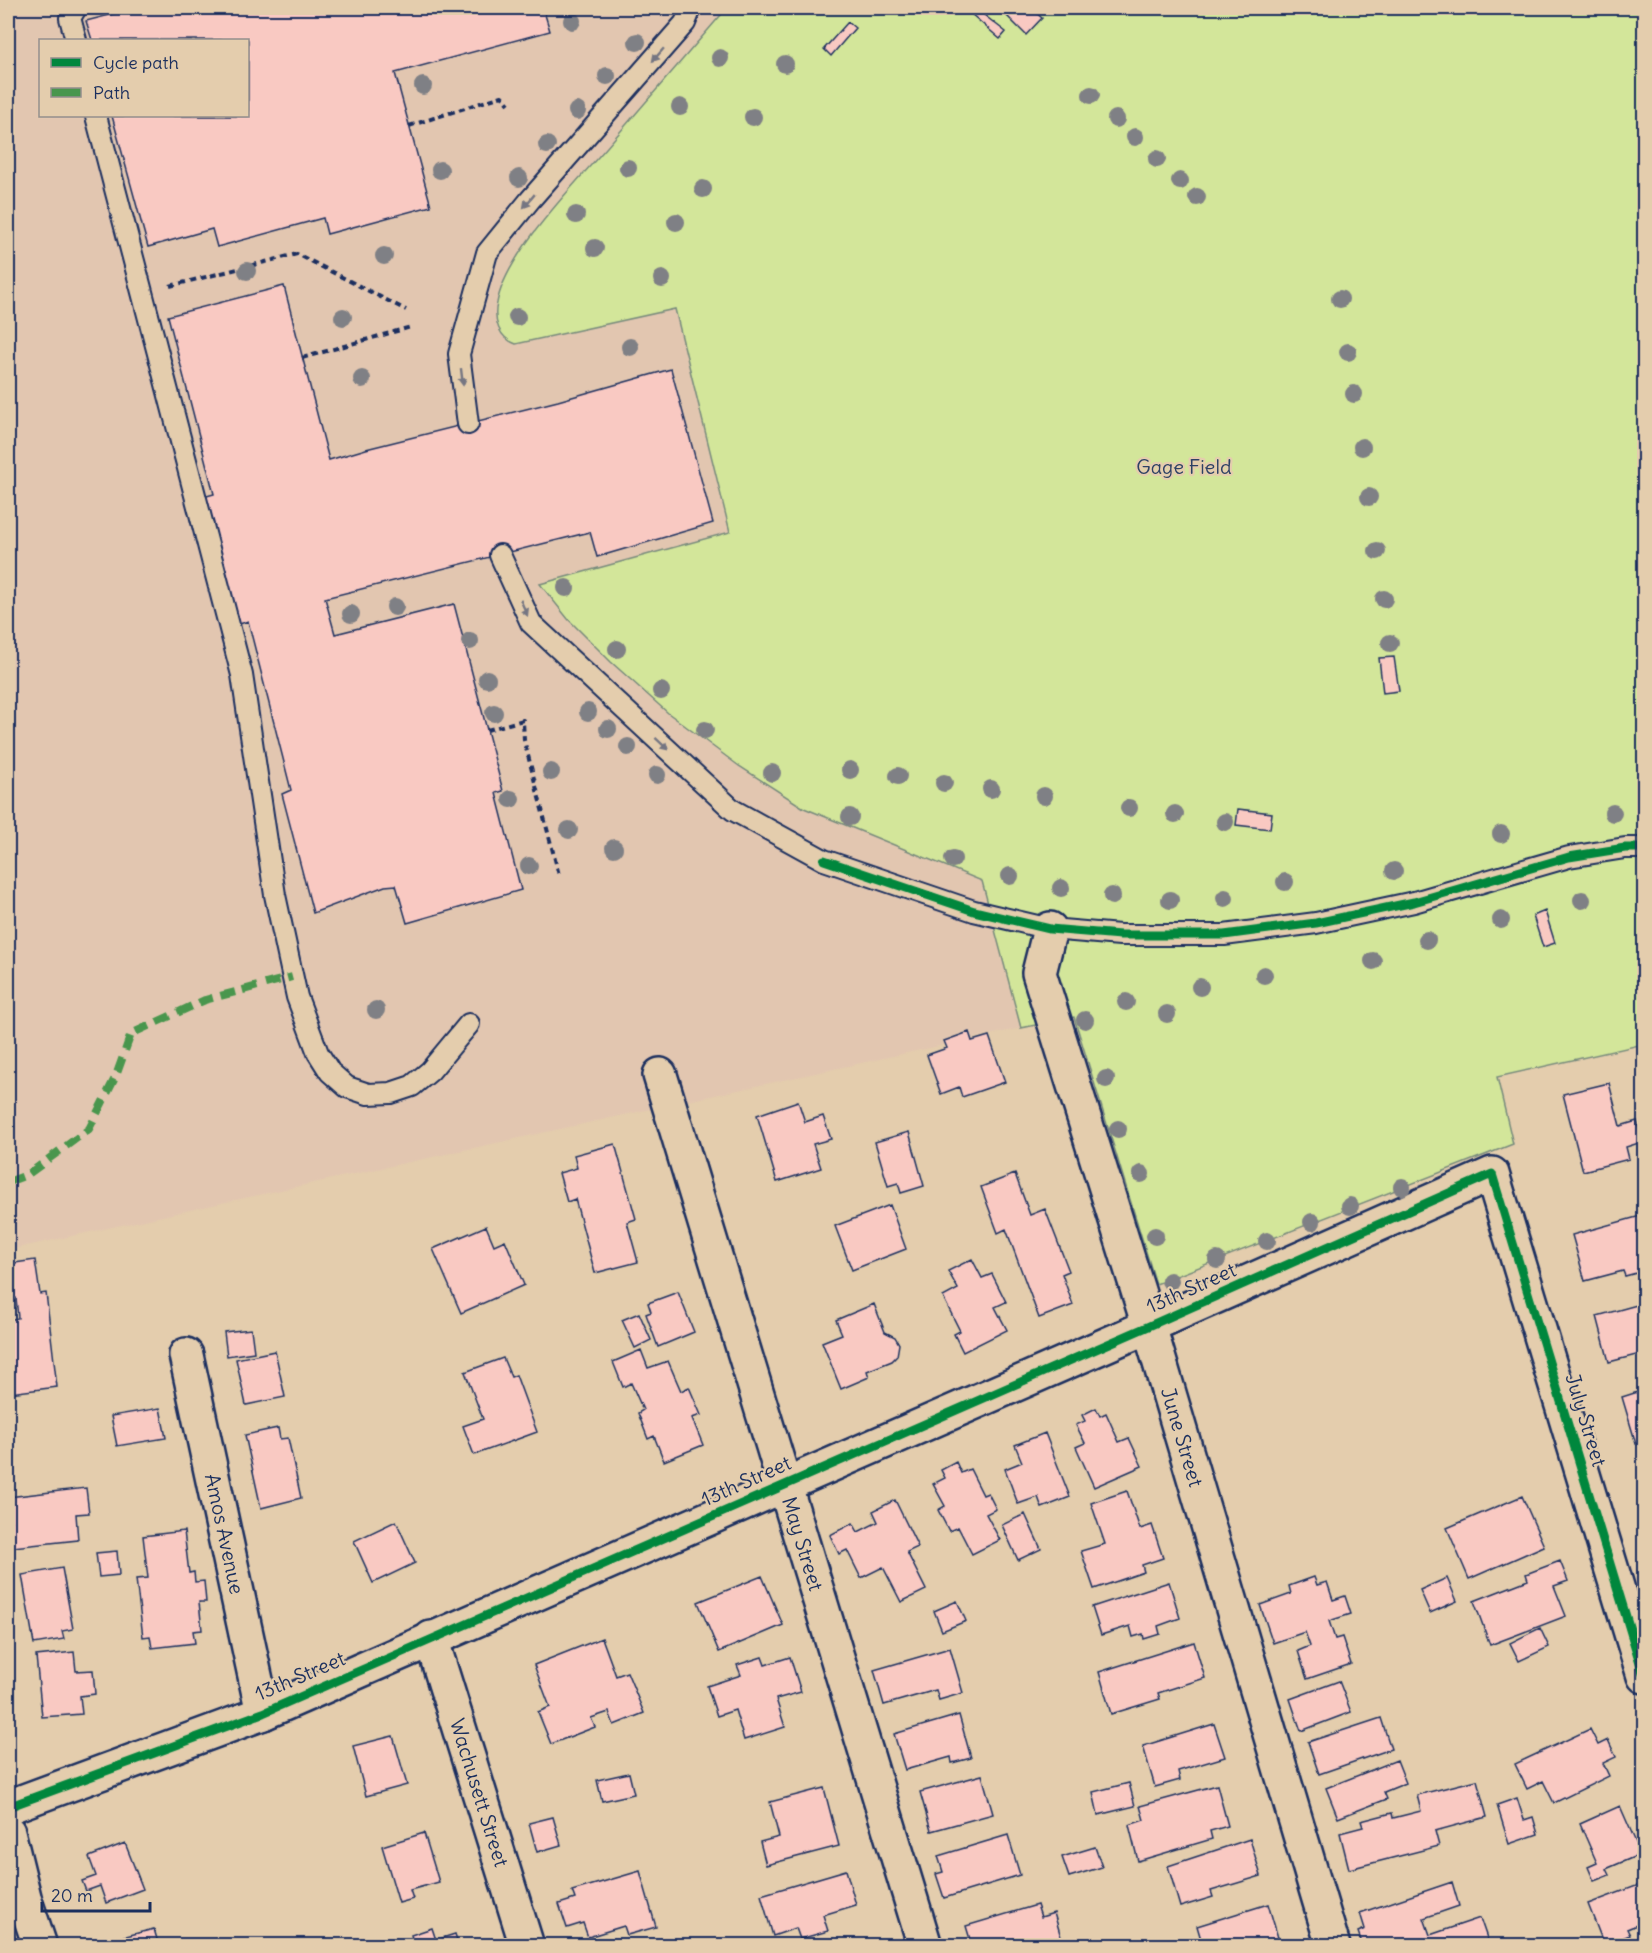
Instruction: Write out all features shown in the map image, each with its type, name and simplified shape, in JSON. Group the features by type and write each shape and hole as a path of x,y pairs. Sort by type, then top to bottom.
{"street":[{"name":"June Street","path":"1050,929 1039,973 1149,1326 1333,1946"},
{"name":"May Street","path":"660,1075 925,1946"},
{"name":"13th Street","path":"8,1807 263,1713 1492,1174"},
{"name":"July Street","path":"1492,1174 1644,1676"},
{"name":"Amos Avenue","path":"186,1355 263,1713"},
{"name":"Wachusett Street","path":"431,1638 527,1946"},
{"path":"8,1832 25,1901 40,1946"}],"lane":[{"path":"76,8 70,18 76,39"},
{"path":"468,424 459,354 487,253 530,200 685,23 691,8"},
{"path":"96,117 242,675 274,895 297,997 318,1053 330,1072 347,1087 368,1094 391,1094 412,1086 430,1071 469,1024"},
{"path":"500,555 531,624 733,810 824,860 974,910 1050,929 1120,935 1224,935 1316,923 1414,902 1569,857 1625,848 1644,848"}],"path":[{"path":"409,126 502,96 508,104"},
{"path":"143,293 297,254 406,310"},
{"path":"302,358 411,327"},
{"path":"487,730 523,720 524,740 559,875"}],"shaded area":[{"path":"8,8 727,8 544,219 515,261 496,305 500,333 516,344 675,309 730,532 541,584 568,619 611,662 668,713 739,766 804,808 982,881 1021,1028 8,1250"}],"green space":[{"name":"Gage Field","path":"727,8 1644,8 1644,1044 1497,1077 1513,1144 1156,1284 1074,1017 1021,1028 982,881 804,808 739,766 668,713 611,662 568,619 540,584 730,532 675,309 516,344 501,333 496,316 497,303 503,284 527,242 560,200"}],"building":[{"path":"137,8 543,8 550,31 395,73 431,206 327,234 323,218 217,247 212,229 148,247 112,117 249,117 249,39 92,39 86,21"},
{"path":"975,8 1006,32 1000,39 970,13"},
{"path":"1011,8 1031,8 1042,18 1026,35 1005,14"},
{"path":"848,22 855,28 831,56 824,49"},
{"path":"284,286 329,460 558,401 671,369 713,523 597,557 590,532 325,598 335,634 454,604 503,791 496,793 521,890 407,923 396,885 385,886 313,913 282,794 291,790 248,621 237,625 203,497 214,494 168,316"},
{"path":"1394,657 1399,691 1383,693 1379,658"},
{"path":"1238,809 1272,813 1270,829 1236,825"},
{"path":"1545,911 1555,943 1543,947 1533,916"},
{"path":"969,1032 972,1041 989,1036 1005,1082 962,1097 959,1087 941,1094 927,1055 947,1048 944,1041"},
{"path":"1609,1083 1620,1126 1637,1121 1642,1142 1626,1147 1629,1159 1583,1171 1563,1094"},
{"path":"798,1101 805,1122 823,1116 831,1139 813,1144 821,1168 777,1182 757,1115"},
{"path":"909,1132 924,1186 901,1193 898,1183 888,1186 875,1142"},
{"path":"615,1144 636,1219 627,1222 638,1262 595,1273 575,1199 567,1202 559,1173 577,1168 574,1155"},
{"path":"1015,1174 1030,1215 1045,1209 1069,1271 1062,1274 1073,1305 1039,1318 1006,1229 998,1233 981,1187"},
{"path":"890,1205 906,1249 852,1270 835,1226"},
{"path":"1644,1215 1644,1271 1625,1276 1623,1271 1585,1281 1572,1235"},
{"path":"486,1226 494,1245 505,1240 524,1285 461,1313 433,1249"},
{"path":"972,1259 982,1278 992,1274 1006,1302 995,1307 1007,1330 963,1352 954,1334 960,1331 943,1297 958,1289 948,1271"},
{"path":"35,1260 40,1294 46,1293 57,1387 10,1393 8,1320 18,1318 16,1298 8,1299 8,1264"},
{"path":"678,1292 694,1332 658,1347 646,1314 651,1312 648,1303"},
{"path":"1644,1303 1644,1353 1609,1362 1597,1316"},
{"path":"874,1304 885,1332 895,1337 899,1344 897,1356 892,1361 867,1371 869,1377 841,1389 822,1342 842,1334 836,1320"},
{"path":"639,1313 651,1340 635,1348 622,1320"},
{"path":"251,1329 254,1352 227,1356 224,1332"},
{"path":"641,1350 648,1368 668,1361 681,1391 689,1387 701,1415 692,1418 703,1445 664,1461 654,1436 648,1439 638,1413 643,1410 631,1383 623,1387 613,1362"},
{"path":"275,1351 285,1397 246,1405 236,1359"},
{"path":"503,1358 511,1377 516,1375 537,1432 474,1455 463,1426 483,1419 465,1372"},
{"path":"1644,1390 1644,1441 1636,1444 1622,1397"},
{"path":"160,1408 166,1438 117,1446 111,1416"},
{"path":"1096,1408 1100,1416 1106,1413 1119,1442 1129,1438 1142,1466 1094,1487 1076,1447 1085,1443 1076,1425 1085,1421 1082,1415"},
{"path":"278,1428 280,1439 288,1438 301,1498 261,1508 245,1435"},
{"path":"1045,1433 1070,1497 1042,1508 1038,1497 1018,1504 1005,1469 1022,1462 1015,1445"},
{"path":"956,1462 961,1473 970,1469 983,1495 988,1493 996,1509 986,1514 1000,1540 972,1554 958,1527 949,1531 938,1510 945,1506 933,1484 945,1478 941,1470"},
{"path":"86,1488 89,1513 76,1514 78,1540 13,1547 8,1497"},
{"path":"1127,1491 1140,1529 1152,1525 1163,1558 1142,1565 1144,1572 1094,1589 1081,1551 1105,1544 1091,1503"},
{"path":"1522,1496 1544,1546 1469,1579 1447,1528"},
{"path":"895,1500 918,1547 907,1552 926,1590 901,1602 883,1567 861,1578 847,1550 839,1554 830,1535 853,1523 858,1532 878,1522 873,1511"},
{"path":"1025,1514 1041,1549 1018,1560 1002,1525"},
{"path":"396,1521 415,1563 373,1583 354,1541"},
{"path":"184,1531 189,1573 194,1572 195,1582 204,1581 206,1602 199,1602 202,1630 193,1631 195,1643 152,1648 150,1636 143,1637 136,1579 148,1578 143,1536"},
{"path":"117,1551 119,1575 99,1577 96,1553"},
{"path":"1560,1561 1568,1581 1554,1586 1566,1616 1490,1645 1474,1601 1528,1580 1526,1574"},
{"path":"62,1568 73,1629 62,1631 64,1639 34,1644 22,1575"},
{"path":"762,1576 783,1625 719,1652 698,1602"},
{"path":"1314,1577 1317,1585 1327,1582 1333,1600 1345,1596 1351,1614 1329,1621 1335,1639 1342,1637 1351,1664 1307,1679 1298,1651 1310,1646 1305,1632 1273,1643 1260,1605 1291,1594 1289,1586"},
{"path":"1447,1578 1457,1601 1430,1613 1420,1590"},
{"path":"1169,1582 1180,1618 1158,1626 1160,1634 1144,1639 1143,1634 1133,1637 1130,1626 1101,1635 1092,1607"},
{"path":"957,1601 966,1621 942,1631 934,1611"},
{"path":"1540,1628 1549,1647 1519,1661 1510,1643"},
{"path":"602,1638 616,1676 627,1672 644,1713 614,1725 609,1712 591,1718 595,1727 551,1744 538,1712 550,1707 534,1665"},
{"path":"1194,1642 1205,1678 1158,1693 1160,1699 1111,1714 1099,1672"},
{"path":"950,1648 963,1693 939,1700 936,1690 884,1705 874,1670"},
{"path":"74,1652 76,1671 93,1670 95,1694 80,1696 82,1714 42,1717 36,1656"},
{"path":"762,1657 765,1665 790,1657 801,1692 776,1699 785,1727 744,1740 735,1710 717,1716 707,1686 741,1675 737,1665"},
{"path":"1339,1681 1351,1712 1301,1731 1290,1699"},
{"path":"959,1715 971,1758 952,1763 951,1757 905,1770 894,1734"},
{"path":"1381,1718 1391,1749 1319,1774 1308,1742"},
{"path":"1214,1724 1225,1757 1178,1771 1180,1780 1155,1787 1143,1746"},
{"path":"1590,1729 1598,1745 1608,1740 1616,1757 1603,1763 1609,1776 1554,1803 1543,1781 1527,1789 1515,1764"},
{"path":"393,1736 407,1785 366,1796 353,1746"},
{"path":"1397,1760 1406,1783 1384,1792 1387,1799 1338,1818 1326,1788"},
{"path":"629,1773 634,1794 602,1801 597,1780"},
{"path":"982,1775 993,1814 931,1831 920,1792"},
{"path":"1477,1780 1487,1817 1435,1831 1439,1846 1349,1869 1340,1833 1363,1827 1361,1821 1392,1813 1393,1818 1421,1811 1417,1795"},
{"path":"1129,1783 1135,1806 1098,1815 1093,1792"},
{"path":"1217,1785 1228,1826 1210,1831 1212,1839 1138,1861 1129,1825 1144,1820 1140,1806"},
{"path":"824,1788 839,1846 766,1865 760,1842 779,1837 770,1802"},
{"path":"1517,1798 1524,1820 1533,1817 1538,1834 1509,1844 1497,1805"},
{"path":"1620,1806 1641,1854 1606,1869 1609,1875 1594,1881 1588,1867 1597,1863 1580,1824"},
{"path":"553,1817 561,1845 537,1852 529,1823"},
{"path":"424,1833 439,1882 410,1890 413,1899 399,1903 382,1846"},
{"path":"1008,1835 1020,1875 944,1898 936,1874 943,1872 938,1856"},
{"path":"1250,1839 1261,1876 1211,1891 1213,1897 1180,1907 1168,1866"},
{"path":"125,1843 143,1889 106,1903 100,1886 86,1891 82,1881 96,1876 89,1857"},
{"path":"1095,1847 1102,1867 1069,1877 1062,1857"},
{"path":"846,1870 856,1905 823,1915 828,1931 800,1939 796,1928 773,1936 761,1895"},
{"path":"640,1871 656,1927 627,1935 624,1926 588,1937 583,1923 567,1928 559,1904 575,1899 572,1891"},
{"path":"1452,1882 1459,1906 1424,1918 1430,1935 1480,1918 1488,1941 1474,1946 1363,1946 1358,1932 1365,1929 1360,1913"},
{"path":"1644,1883 1644,1922 1627,1929 1630,1935 1604,1945 1588,1904"},
{"path":"1268,1904 1279,1941 1265,1946 1203,1946 1197,1926"},
{"path":"1037,1905 1041,1917 1054,1913 1061,1937 1042,1942 1043,1946 972,1946 966,1926"},
{"path":"432,1928 436,1940 455,1934 459,1946 414,1946 411,1935"},
{"path":"154,1929 159,1946 116,1946 114,1939"}],"marked path":[{"path":"8,1182 27,1175 89,1129 116,1076 131,1034 205,1000 292,977"}],"cycle path":[{"path":"824,860 974,911 1050,929 1120,935 1224,935 1316,923 1414,902 1569,857 1625,848 1644,848"},
{"path":"8,1807 263,1713 1492,1174 1644,1676"}]}
